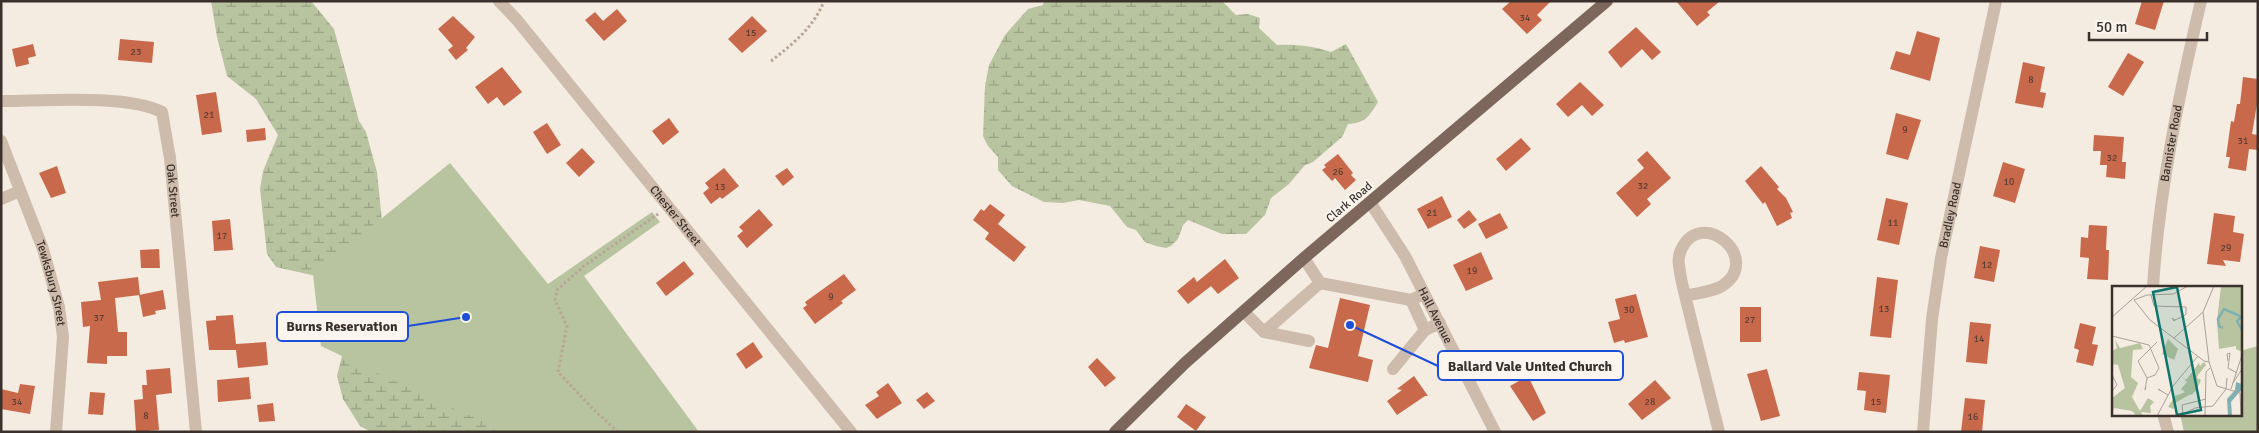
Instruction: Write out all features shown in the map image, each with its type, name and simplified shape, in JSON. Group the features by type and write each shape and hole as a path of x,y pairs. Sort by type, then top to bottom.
{"main road":[{"name":"Clark Road","path":"1115,432 1149,397 1304,258 1607,1"}],"street":[{"name":"Chester Street","path":"499,1 517,20 851,432"},
{"name":"Bradley Road","path":"1923,432 1932,319 1941,258 1996,1"},
{"name":"Bannister Road","path":"2153,286 2158,219 2180,88 2201,1"},
{"name":"Oak Street","path":"1,101 123,101 151,107 162,112 170,158 196,432"},
{"name":"Tewksbury Street","path":"1,141 43,249 59,307 63,336 56,432"},
{"path":"1,199 20,191"},
{"name":"Hall Avenue","path":"1370,202 1404,256 1495,432"},
{"path":"1685,296 1717,289 1731,278 1735,267 1735,254 1724,239 1712,234 1699,234 1684,245 1678,263 1685,296 1716,430"},
{"path":"1304,258 1320,283 1411,300 1424,294"},
{"path":"1264,332 1320,283"},
{"path":"1411,300 1425,330"},
{"path":"1244,312 1264,332 1309,341"},
{"path":"1393,369 1425,330 1440,323"},
{"path":"2164,416 2168,432"}],"path":[{"path":"772,61 799,38 819,15 824,1"},
{"path":"618,432 592,409 558,372 567,326 555,300 557,290 584,266 668,206"}],"green space":[{"path":"211,1 311,1 334,29 359,121 366,132 377,172 384,241 605,432 371,432 360,426 343,399 337,376 345,344 316,276 276,267 267,254 260,189 263,171 278,135 256,99 227,76 217,37"},
{"path":"1044,1 1222,1 1236,15 1248,14 1260,18 1259,28 1277,45 1304,46 1331,52 1346,44 1378,102 1366,118 1359,122 1348,124 1342,137 1313,162 1305,165 1289,184 1271,198 1265,215 1246,234 1222,234 1188,220 1183,225 1178,239 1171,246 1166,248 1156,246 1145,242 1136,230 1127,227 1110,206 1079,200 1063,203 1044,202 1012,186 998,170 998,157 988,146 983,136 985,86 989,65 1005,35 1028,9 1043,5"},
{"path":"450,163 548,284 652,212 660,222 584,276 699,432 507,432 432,399 321,346 313,274"},
{"path":"2258,346 2258,432 2184,432 2180,416 2242,416 2242,350"}],"building":[{"path":"1511,1 1551,1 1537,15 1542,20 1527,34 1502,9"},
{"path":"1676,1 1720,1 1707,12 1710,15 1697,26"},
{"path":"2142,1 2164,1 2155,30 2135,24"},
{"path":"617,9 627,21 604,41 585,20 595,12 603,21"},
{"path":"453,16 475,37 466,48 468,50 456,60 448,50 453,46 438,29"},
{"path":"752,16 767,31 742,53 728,39"},
{"path":"1636,27 1661,52 1652,60 1642,49 1621,68 1608,52"},
{"path":"1917,31 1940,38 1930,81 1890,69 1896,51 1910,55"},
{"path":"120,39 154,42 152,63 118,60"},
{"path":"33,44 36,56 28,58 29,64 16,67 12,49"},
{"path":"2128,53 2144,62 2123,96 2108,87"},
{"path":"2023,62 2045,67 2040,92 2046,93 2043,108 2015,103"},
{"path":"502,67 522,92 504,106 497,97 488,104 475,87"},
{"path":"2243,77 2258,79 2258,98 2252,134 2258,135 2258,150 2249,149 2246,171 2228,168 2230,157 2226,157 2231,121 2234,122 2237,104 2240,104"},
{"path":"1580,82 1604,105 1592,116 1582,105 1568,117 1556,104"},
{"path":"216,92 222,132 202,135 196,95"},
{"path":"1896,113 1921,120 1908,160 1886,154"},
{"path":"669,118 679,132 663,145 652,131"},
{"path":"547,123 561,145 547,154 533,132"},
{"path":"265,128 266,140 247,142 246,130"},
{"path":"2094,135 2124,137 2122,162 2126,162 2125,179 2106,177 2107,165 2100,165 2101,151 2093,151"},
{"path":"1521,138 1531,149 1506,171 1496,159"},
{"path":"582,148 595,162 579,177 566,163"},
{"path":"1647,151 1671,178 1647,199 1651,204 1637,217 1616,193 1644,168 1637,160"},
{"path":"1338,154 1353,173 1351,175 1356,180 1345,190 1335,178 1332,181 1322,170 1326,167 1324,165"},
{"path":"2003,162 2025,169 2015,203 1993,196"},
{"path":"57,166 66,193 51,198 39,173"},
{"path":"1761,166 1779,187 1777,189 1786,198 1793,212 1790,213 1792,218 1777,226 1765,202 1763,204 1745,181"},
{"path":"724,168 739,186 722,199 720,197 711,204 703,193 709,188 705,183"},
{"path":"787,168 794,177 783,186 775,176"},
{"path":"1442,196 1452,217 1428,229 1417,209"},
{"path":"1886,198 1908,203 1899,245 1877,240"},
{"path":"990,204 1005,215 998,224 1026,247 1014,262 985,239 989,233 973,220 981,209 984,211"},
{"path":"759,209 773,225 747,248 737,236 743,231 739,227"},
{"path":"1469,210 1477,220 1464,229 1457,220"},
{"path":"1500,213 1508,228 1486,239 1478,224"},
{"path":"2214,213 2235,216 2233,232 2244,234 2240,262 2223,260 2226,266 2207,264"},
{"path":"230,219 233,250 214,251 212,221"},
{"path":"2089,225 2107,226 2106,250 2109,250 2108,280 2087,279 2089,258 2080,257 2081,237 2088,238"},
{"path":"1980,246 2000,250 1994,282 1974,278"},
{"path":"159,249 160,268 141,268 140,250"},
{"path":"1481,252 1493,279 1466,291 1453,265"},
{"path":"1225,259 1239,278 1218,294 1211,286 1188,304 1177,291 1194,277 1197,282"},
{"path":"684,261 694,274 666,296 656,283"},
{"path":"844,274 856,290 841,301 843,303 815,324 803,308 807,305 805,302"},
{"path":"138,277 140,295 115,298 118,332 127,332 127,356 107,356 107,364 87,363 90,326 83,327 81,302 101,300 98,282"},
{"path":"1877,277 1898,280 1891,338 1870,336"},
{"path":"163,290 166,309 155,311 156,314 143,317 139,295"},
{"path":"1636,294 1648,337 1625,343 1624,340 1614,343 1608,322 1620,319 1615,299"},
{"path":"1340,298 1370,305 1358,356 1373,360 1368,382 1309,368 1316,345 1328,348"},
{"path":"1740,307 1761,307 1761,342 1740,342"},
{"path":"233,315 236,344 266,342 268,365 238,368 236,350 209,350 206,321 216,320 216,316"},
{"path":"1970,322 1991,324 1987,364 1966,362"},
{"path":"2080,323 2096,327 2092,344 2098,345 2093,366 2076,362 2079,350 2074,348"},
{"path":"753,342 763,357 746,369 736,354"},
{"path":"1097,358 1116,378 1105,387 1088,367"},
{"path":"170,368 172,393 156,395 159,430 136,432 134,400 143,399 142,385 147,385 146,370"},
{"path":"1767,369 1780,416 1761,421 1747,374"},
{"path":"1859,372 1890,375 1886,413 1864,410 1866,391 1857,390"},
{"path":"1414,376 1428,396 1425,396 1397,415 1387,401 1402,390 1397,389"},
{"path":"1528,376 1546,413 1533,421 1510,386"},
{"path":"249,377 251,399 218,402 217,380"},
{"path":"1655,380 1671,398 1642,420 1628,404"},
{"path":"888,383 902,403 877,419 865,405 879,396 876,392"},
{"path":"20,384 35,386 30,414 1,409 1,389 18,393"},
{"path":"90,392 105,393 103,415 88,414"},
{"path":"927,392 935,401 924,409 916,400"},
{"path":"1965,398 1985,400 1982,432 1961,432"},
{"path":"273,403 275,421 259,422 257,405"},
{"path":"1186,404 1206,417 1196,431 1177,417"}],"place":[{"name":"Burns Reservation","path":"466,317"},
{"name":"Ballard Vale United Church","path":"1350,325"}]}
